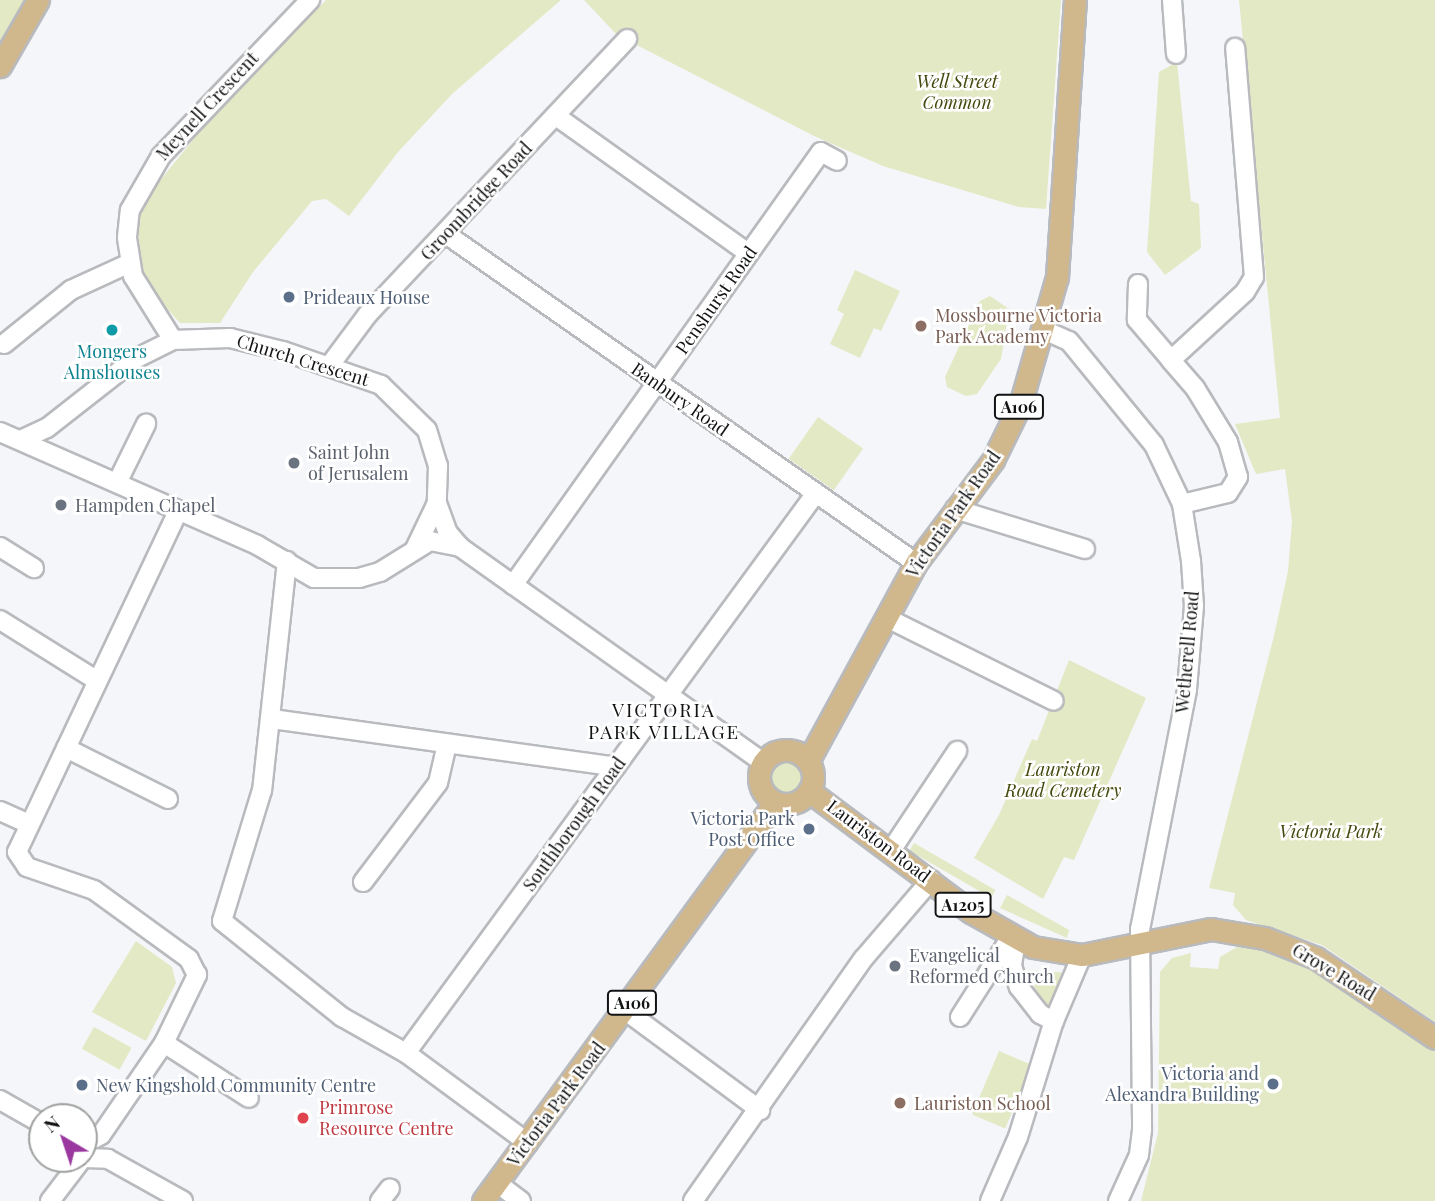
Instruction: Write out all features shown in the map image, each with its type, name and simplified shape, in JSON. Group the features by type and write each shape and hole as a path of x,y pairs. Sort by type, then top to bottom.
{"main road":[{"path":"0,66 38,0"},
{"name":"Victoria Park Road","path":"808,761 916,563 993,460 1008,432 1044,331 1057,277 1075,0"},
{"path":"788,750 808,761 813,779 809,790 794,803 775,802 760,782 763,762 788,750"},
{"name":"Lauriston Road","path":"809,790 1013,939 1052,953 1082,955 1140,940"},
{"name":"Victoria Park Road","path":"483,1201 626,1011 775,802"},
{"name":"Grove Road","path":"1140,940 1211,929 1284,943 1339,971 1435,1038"}],"street":[{"name":"Meynell Crescent","path":"173,340 137,287 130,263 127,225 148,171 310,0"},
{"path":"1172,0 1176,54"},
{"name":"Groombridge Road","path":"330,365 368,314 627,39"},
{"path":"1171,360 1245,292 1254,276 1235,48"},
{"path":"556,116 748,253"},
{"name":"Penshurst Road","path":"513,585 748,253 829,156"},
{"name":"Banbury Road","path":"446,234 916,563"},
{"path":"4,344 71,290 130,263"},
{"path":"1138,284 1137,320 1211,413 1235,454 1238,470 1235,486 1228,493 1182,504"},
{"name":"Wetherell Road","path":"1044,331 1069,341 1141,426 1182,504 1194,606 1187,690 1140,940 1142,1130 1139,1155 1118,1201"},
{"name":"Church Crescent","path":"23,439 47,428 135,359 173,340 230,338 330,365 381,385 427,430 438,467 437,503 415,549"},
{"path":"118,481 146,424"},
{"path":"47,428 52,452"},
{"path":"1,434 23,439 118,481 287,561 314,578 359,578 380,572 429,541 460,547"},
{"name":"Southborough Road","path":"406,1053 816,493"},
{"path":"437,503 448,533 460,547 763,762"},
{"path":"956,509 1085,549"},
{"path":"98,1138 164,1043 198,975 189,959 94,890 22,864 17,852 27,823 66,748 178,511"},
{"path":"2,552 34,568"},
{"path":"287,561 272,719 256,814 221,916 225,927 341,1017 406,1053 527,1143"},
{"path":"887,618 1054,701"},
{"path":"0,620 96,680"},
{"path":"272,719 616,767"},
{"path":"363,882 438,783 447,745"},
{"path":"66,748 168,799"},
{"path":"892,849 957,751"},
{"path":"0,811 27,823"},
{"path":"693,1201 760,1110 864,958 931,880"},
{"path":"960,1017 1013,939"},
{"path":"1013,939 1012,966 1019,987 1040,1014 1054,1021"},
{"path":"990,1201 1028,1110 1054,1021 1082,955"},
{"path":"626,1011 760,1110"},
{"path":"164,1043 249,1098"},
{"path":"0,1100 28,1116"},
{"path":"98,1155 108,1158 183,1201"},
{"path":"50,1201 71,1173"},
{"path":"497,1182 522,1201"}],"green space":[{"path":"0,0 25,0 0,42"},
{"path":"326,0 561,0 453,93 398,152 349,216 326,199 312,201 253,272 220,323 180,323 153,293 140,262 138,222 145,199 217,110"},
{"name":"Well Street Common","path":"584,0 1061,0 1046,209 1019,207 883,166 814,136 617,35"},
{"name":"Victoria Park","path":"1239,0 1435,0 1435,1022 1322,945 1246,920 1233,905 1235,893 1209,888 1274,636 1288,571 1292,521 1285,469 1256,474 1235,424 1280,418"},
{"path":"1177,62 1191,201 1199,204 1201,248 1165,275 1147,252 1159,72"},
{"path":"855,270 900,291 881,331 874,328 860,358 830,344 844,314 837,310"},
{"path":"990,296 1009,309 1001,359 977,394 966,396 947,387 945,377 980,301"},
{"path":"818,417 863,449 834,490 789,459"},
{"name":"Lauriston Road Cemetery","path":"1069,660 1146,698 1074,860 1064,857 1043,899 974,858 999,815 1032,739 1037,741"},
{"path":"786,759 798,765 804,777 798,789 786,795 774,789 768,777 774,765"},
{"path":"914,843 995,890 991,898 910,851"},
{"path":"1007,895 1069,930 1067,938 1000,908"},
{"path":"136,941 172,967 176,983 146,1041 92,1012"},
{"path":"1237,947 1256,948 1312,968 1435,1052 1435,1201 1141,1201 1158,1133 1160,972 1172,958 1191,953 1190,967 1218,969 1220,957"},
{"path":"1024,970 1070,973 1050,1012"},
{"path":"94,1027 132,1048 119,1070 82,1049"},
{"path":"999,1051 1032,1065 1005,1129 972,1115"}],"place":[{"name":"Prideaux House","path":"289,297"},
{"name":"Mossbourne Victoria Park Academy","path":"921,326"},
{"name":"Mongers Almshouses","path":"112,330"},
{"name":"Saint John of Jerusalem","path":"294,463"},
{"name":"Hampden Chapel","path":"61,505"},
{"name":"Victoria Park Post Office","path":"809,829"},
{"name":"Evangelical Reformed Church","path":"895,966"},
{"name":"Victoria and Alexandra Building","path":"1273,1084"},
{"name":"New Kingshold Community Centre","path":"82,1085"},
{"name":"Lauriston School","path":"900,1103"},
{"name":"Primrose Resource Centre","path":"303,1118"}],"district":[{"name":"VICTORIA PARK VILLAGE","path":"664,721"}]}
